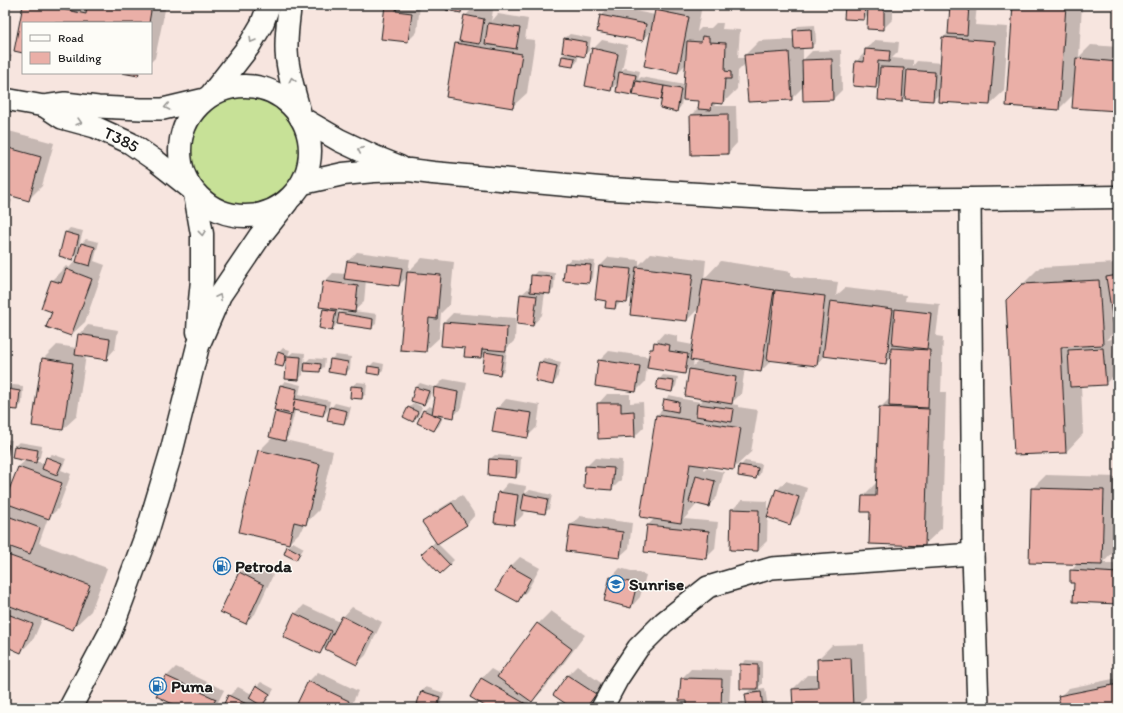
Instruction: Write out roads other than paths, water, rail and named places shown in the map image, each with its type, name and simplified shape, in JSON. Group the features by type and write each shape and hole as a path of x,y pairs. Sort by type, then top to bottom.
{"highway":[{"path":"269,5 262,24 249,46 208,97 193,110 190,115 185,124 180,140 179,157 183,173 193,191 208,206 218,211 240,217 257,216 273,211 287,202"},
{"path":"70,708 110,633 147,533 172,453 198,346 220,295 260,236 303,183 309,167 311,150 308,133 301,118 287,57 287,29 290,5"},
{"path":"208,97 227,88 244,86 261,88 277,94 291,104 301,118 339,140 375,157 409,170"},
{"path":"303,183 343,174 409,170 611,189 802,200 1118,197"},
{"path":"193,191 202,234 202,280 198,346"}],"street":[{"name":"T385","path":"5,99 44,106 65,103 98,107 141,109 163,108 208,97"},
{"name":"T385","path":"44,106 62,118 95,127 130,143 156,161 193,191"},
{"path":"970,199 973,554 978,708"},
{"path":"602,708 618,678 638,648 664,622 708,587 772,568 973,554"}],"place":[{"name":"Petroda","path":"222,566"},
{"name":"Sunrise","path":"616,584"},
{"name":"Puma","path":"158,686"}]}
